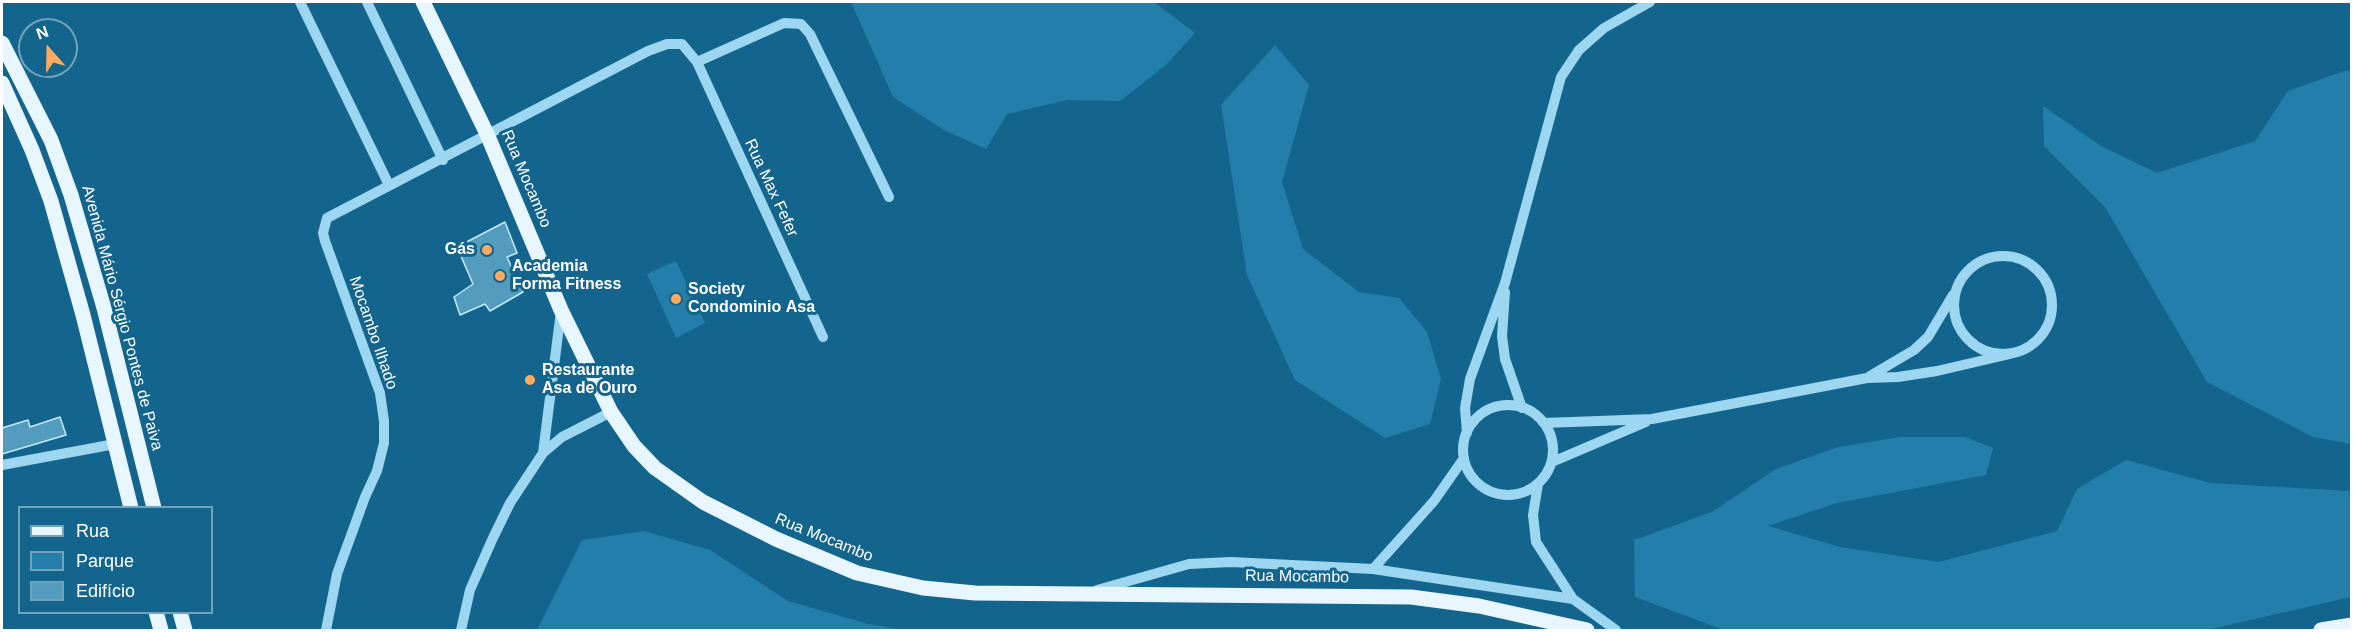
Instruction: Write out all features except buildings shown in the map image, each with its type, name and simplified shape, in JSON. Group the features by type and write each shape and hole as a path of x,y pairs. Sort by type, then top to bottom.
{"main road":[{"name":"Rua Mocambo","path":"423,2 487,134 561,310 611,412 634,446 655,468 703,502 776,539 857,573 923,588 955,591 1411,597 1479,606 1587,630"},
{"name":"Avenida Mário Sérgio Pontes de Paiva","path":"2,43 51,140 71,195 104,308 154,506"},
{"path":"2,83 32,150 51,201 84,315 131,506"},
{"path":"157,614 161,630"},
{"path":"181,614 185,630"},
{"path":"2321,630 2352,625"}],"street":[{"path":"300,2 388,185 487,134"},
{"path":"367,2 442,159"},
{"path":"1373,568 1434,501 1464,458 1467,433 1465,408 1470,379 1487,327 1505,283 1561,77 1579,50 1604,28 1650,2"},
{"path":"697,62 784,23 801,24 810,34 889,197"},
{"name":"Rua Max Fefer","path":"487,134 648,51 673,43 682,44 697,62 823,337"},
{"name":"Mocambo Ilhado","path":"326,630 337,574 377,471 384,443 384,421 380,393 323,233 327,218 388,185"},
{"path":"1544,423 1652,419 1867,378 1898,377 1937,371 2010,354 2026,349 2039,339 2048,325 2052,309 2051,293 2045,278 2034,266 2020,259 1996,257 1973,266 1962,278 1928,337 1914,350 1867,378"},
{"path":"1505,283 1502,336 1505,359 1522,408"},
{"path":"1955,292 1953,308 1957,324 1966,338 1978,348 1994,353 2010,354"},
{"path":"543,453 561,310"},
{"path":"1467,433 1473,422 1495,408 1508,405 1522,408 1544,423 1550,435 1552,462"},
{"path":"461,630 470,590 492,540 510,503 543,453 562,437 611,412"},
{"path":"1616,630 1573,599 1536,542 1533,515 1538,484 1552,462 1652,419"},
{"path":"2,465 116,444"},
{"path":"1464,458 1476,482 1500,494 1513,495 1538,484"},
{"path":"1090,592 1189,564 1231,562 1373,568 1573,599"}],"green space":[{"path":"851,2 1154,2 1195,33 1166,65 1120,101 1067,100 1007,114 986,149 942,129 893,97"},
{"path":"1275,45 1309,85 1282,182 1303,249 1359,292 1399,298 1427,332 1441,379 1430,424 1385,438 1295,380 1247,275 1221,105"},
{"path":"2344,71 2352,71 2351,444 2313,437 2207,382 2105,207 2044,146 2043,106 2101,146 2157,173 2255,141 2288,91"},
{"name":"Society Condominio Asa","path":"676,261 705,323 676,338 647,274"},
{"path":"1900,437 1965,437 1993,448 1986,475 1837,503 1768,526 1840,547 1939,562 2057,531 2077,489 2126,460 2210,483 2351,491 2351,597 2207,630 1724,630 1635,597 1634,540 1712,512 1776,469 1838,447"},
{"path":"644,531 710,550 788,601 868,624 904,630 537,630 582,540"}],"place":[{"name":"Gás","path":"487,250"},
{"name":"Academia Forma Fitness","path":"500,276"},
{"name":"Society Condominio Asa","path":"676,299"},
{"name":"Restaurante Asa de Ouro","path":"530,380"}]}
